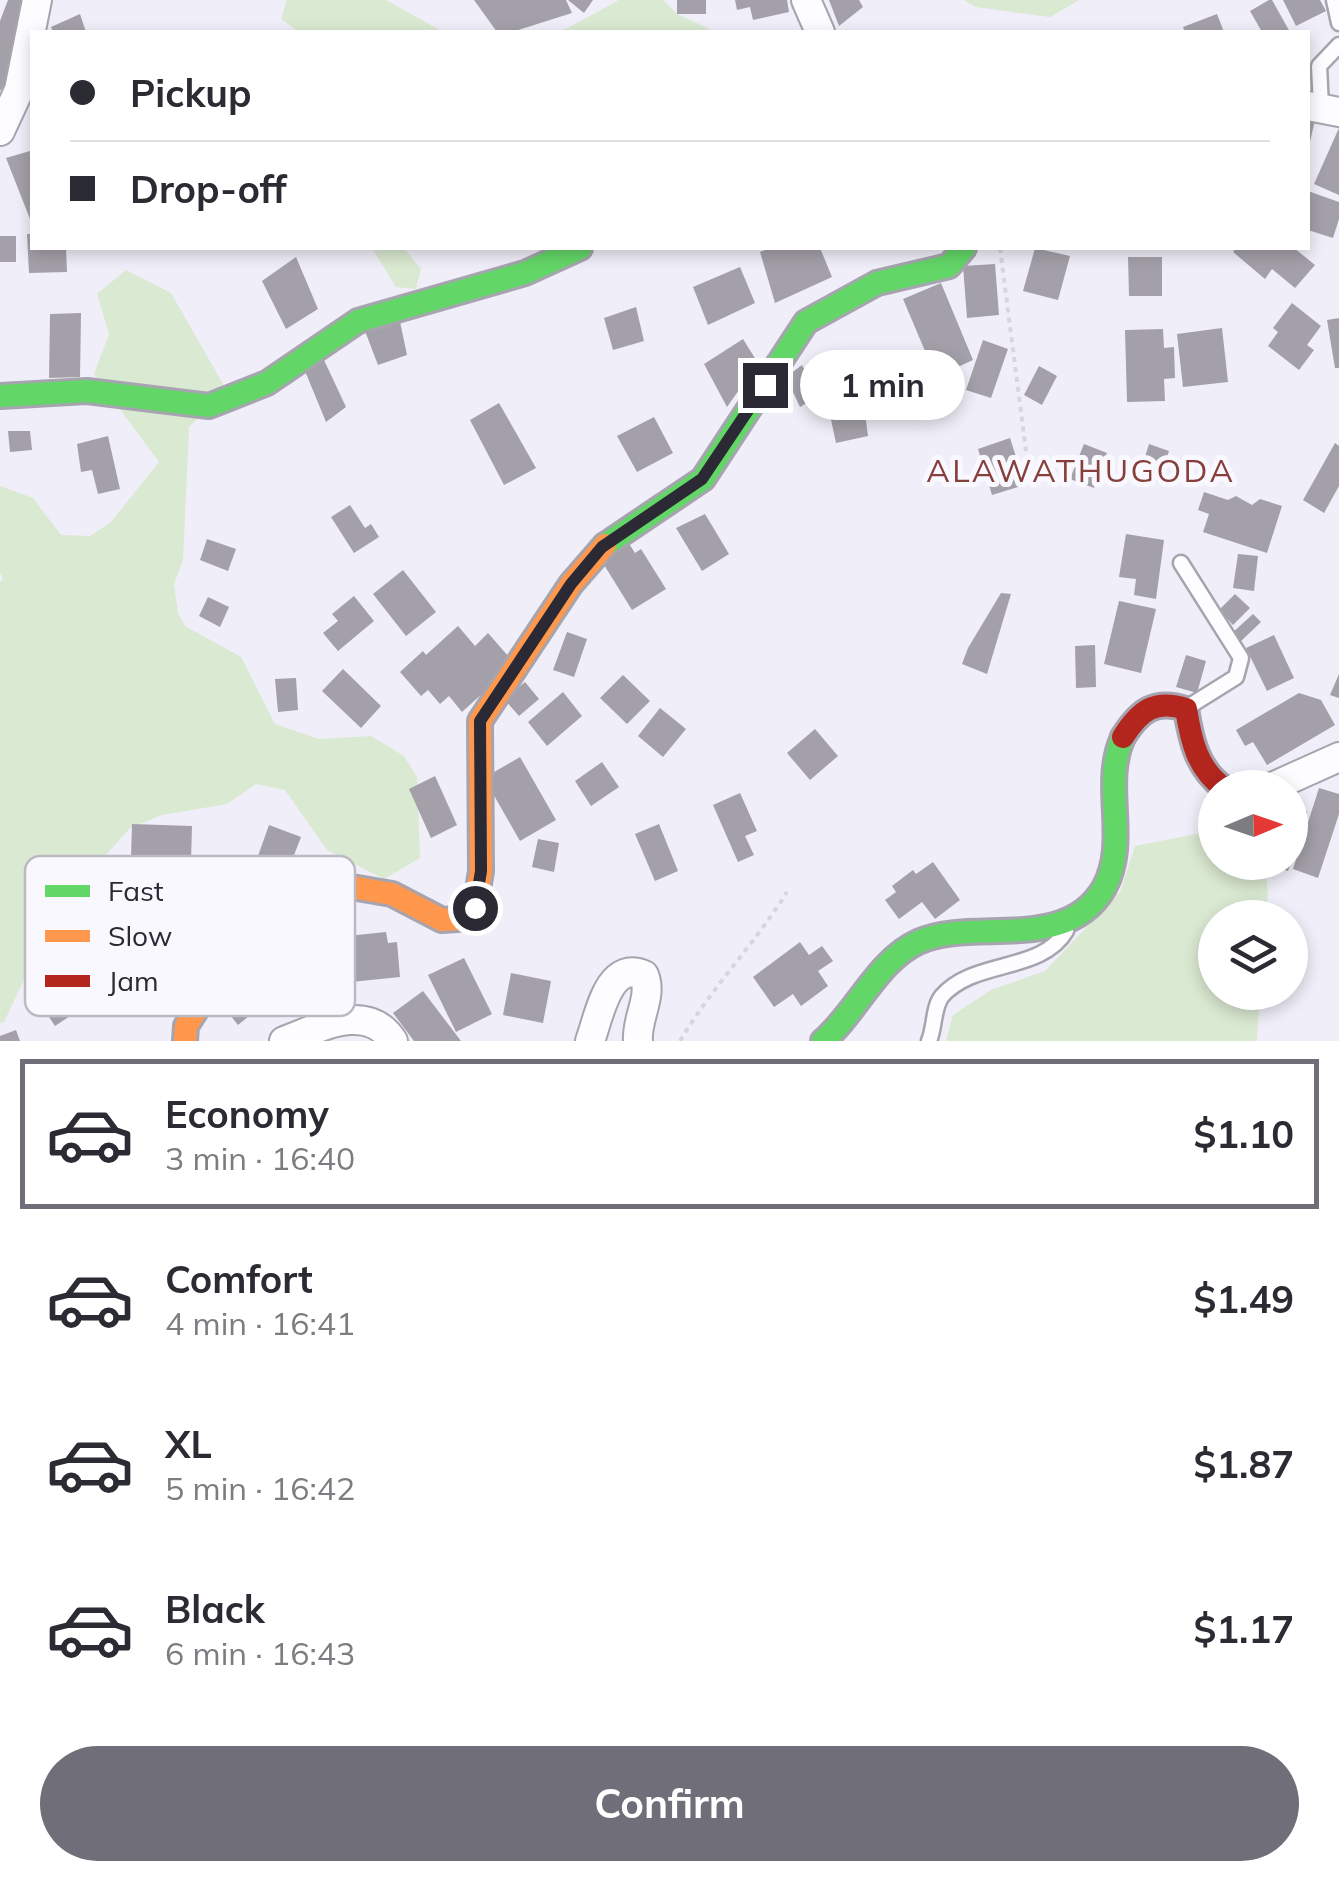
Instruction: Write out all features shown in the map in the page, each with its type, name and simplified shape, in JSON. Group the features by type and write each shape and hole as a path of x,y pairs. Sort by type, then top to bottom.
{"street":[{"path":"31,30 37,0"},
{"path":"806,0 819,30"},
{"path":"0,131 19,90 30,35"},
{"path":"0,396 87,391 209,406 267,383 358,320 524,273 576,250"},
{"path":"355,888 392,894 442,920 457,920 475,908 481,871 480,721 571,584 602,547 702,479 806,322 878,283 948,266 962,250"},
{"path":"823,1041 838,1030 888,960 908,946 939,934 1011,933 1074,917 1102,891 1116,858 1113,778 1120,738 1146,706 1165,702 1186,708 1189,734 1204,770"},
{"path":"1308,771 1339,757"},
{"path":"590,1041 612,982 621,973 634,971 644,975 648,985 638,1041"},
{"path":"184,1041 192,1016"},
{"path":"284,1041 336,1022 364,1019 385,1028 392,1041"}],"lane":[{"path":"1334,0 1339,23"},
{"path":"1322,109 1319,66 1339,45"},
{"path":"1181,563 1241,658 1236,677 1186,708"},
{"path":"929,1041 939,998 965,976 1028,958 1059,943 1074,917"}],"path":[{"path":"1000,250 1026,451"},
{"path":"680,1041 705,999 762,933 788,892"}],"green space":[{"path":"287,0 386,0 439,30 296,30 281,19"},
{"path":"619,0 663,0 677,14 712,30 561,30"},
{"path":"964,0 1079,0 1050,17 976,7"},
{"path":"373,250 406,250 421,269 416,289 396,287"},
{"path":"126,270 171,293 227,391 189,427 183,560 174,584 178,613 185,626 241,657 275,724 319,739 371,736 404,756 417,777 420,858 384,879 355,864 355,856 339,856 327,850 285,790 256,784 227,804 162,815 130,828 105,856 25,856 25,977 4,1022 0,1023 0,486 33,498 61,535 90,536 110,523 159,462 94,374 109,334 97,294"},
{"path":"1198,834 1198,880 1266,880 1267,900 1198,900 1198,1010 1259,1010 1257,1041 946,1041 953,1015 991,990 1045,971 1120,892 1135,846"}],"building":[{"path":"8,0 27,0 30,8 6,84 0,91 0,21"},
{"path":"474,0 566,0 572,13 518,30 496,30"},
{"path":"568,0 593,0 584,13"},
{"path":"677,0 706,0 706,14 677,14"},
{"path":"735,0 787,0 789,12 753,20 750,7 737,10"},
{"path":"829,0 859,0 863,7 839,26"},
{"path":"1272,0 1289,30 1261,30 1250,11"},
{"path":"1283,0 1320,0 1326,11 1296,26"},
{"path":"80,14 85,30 52,30 51,27"},
{"path":"1217,14 1223,30 1184,30 1183,27"},
{"path":"1339,128 1339,195 1314,184"},
{"path":"30,151 30,219 6,158"},
{"path":"1310,192 1339,202 1333,238 1310,231"},
{"path":"27,234 30,250 66,250 67,272 29,273"},
{"path":"0,236 16,236 16,262 0,262"},
{"path":"821,250 832,277 775,303 760,252"},
{"path":"1034,250 1070,256 1058,300 1023,291"},
{"path":"1296,250 1315,265 1295,288 1272,269 1265,279 1233,252"},
{"path":"296,257 318,309 286,329 262,281"},
{"path":"1128,257 1162,257 1162,296 1129,296"},
{"path":"995,264 999,315 967,318 963,266"},
{"path":"740,267 755,303 708,325 693,287"},
{"path":"941,283 973,360 936,377 903,299"},
{"path":"1292,303 1321,326 1307,345 1314,350 1299,370 1268,346 1278,332 1273,328"},
{"path":"636,307 644,341 613,350 604,318"},
{"path":"81,313 80,377 49,378 50,314"},
{"path":"399,317 407,355 378,365 365,331"},
{"path":"1339,318 1339,368 1335,368 1327,320"},
{"path":"1222,328 1228,382 1183,387 1177,334"},
{"path":"1163,329 1164,348 1174,347 1175,378 1164,379 1165,401 1127,402 1125,330"},
{"path":"743,339 758,363 727,407 704,364"},
{"path":"983,340 1008,349 991,398 966,390"},
{"path":"324,360 346,407 326,422 305,371"},
{"path":"802,365 807,375 822,371 828,375 808,391 813,399 800,407 786,377"},
{"path":"1039,366 1057,376 1042,405 1024,395"},
{"path":"499,403 536,468 504,485 470,420"},
{"path":"864,406 868,436 836,443 830,415"},
{"path":"654,417 673,453 637,472 617,436"},
{"path":"8,431 30,431 32,450 10,452"},
{"path":"108,436 120,489 98,494 92,470 81,472 77,444"},
{"path":"1010,438 1025,485 992,495 978,449"},
{"path":"1335,443 1339,446 1339,486 1324,513 1303,500"},
{"path":"1084,444 1107,453 1094,488 1070,479"},
{"path":"1149,444 1169,451 1158,482 1139,476"},
{"path":"1204,492 1228,500 1236,496 1252,505 1260,499 1282,506 1267,553 1203,532 1209,514 1198,510"},
{"path":"350,505 365,528 371,524 379,537 354,553 331,517"},
{"path":"705,514 729,554 702,571 676,528"},
{"path":"1126,534 1164,540 1156,599 1134,595 1136,579 1119,577"},
{"path":"207,539 236,549 228,571 200,560"},
{"path":"628,542 635,553 641,549 666,589 632,610 601,560"},
{"path":"1238,554 1258,556 1254,591 1233,588"},
{"path":"403,570 436,612 406,636 373,594"},
{"path":"1001,593 1011,594 987,674 962,664"},
{"path":"1235,594 1250,608 1233,625 1219,610"},
{"path":"354,596 374,621 338,651 323,633 338,621 332,614"},
{"path":"208,597 229,607 220,627 199,616"},
{"path":"1119,601 1156,609 1141,673 1104,664"},
{"path":"1253,614 1261,622 1239,643 1231,634"},
{"path":"458,626 475,646 488,633 509,657 494,683 462,712 449,696 440,704 428,690 421,696 400,672"},
{"path":"567,632 587,639 574,677 553,670"},
{"path":"1274,635 1294,678 1267,691 1246,648"},
{"path":"1095,645 1096,687 1076,688 1075,646"},
{"path":"1186,655 1206,661 1197,693 1176,687"},
{"path":"343,669 381,706 361,728 322,691"},
{"path":"1339,674 1339,698 1330,695"},
{"path":"623,675 650,701 627,724 600,698"},
{"path":"296,678 298,710 278,712 275,679"},
{"path":"525,682 539,699 519,716 504,699"},
{"path":"563,692 582,716 547,746 528,722"},
{"path":"1299,693 1321,700 1335,725 1267,765 1253,742 1245,746 1236,730"},
{"path":"660,708 686,729 663,757 638,736"},
{"path":"815,729 838,756 810,780 787,753"},
{"path":"520,757 556,820 520,841 484,778"},
{"path":"602,762 619,787 591,806 575,781"},
{"path":"435,776 457,825 431,838 409,789"},
{"path":"1319,788 1339,794 1339,814 1318,878 1308,874 1308,822"},
{"path":"740,793 757,831 745,836 754,855 738,862 713,805"},
{"path":"132,824 192,826 191,856 131,856"},
{"path":"659,824 678,871 655,881 635,834"},
{"path":"269,825 301,837 294,856 258,856"},
{"path":"538,839 559,843 554,872 532,867"},
{"path":"933,862 960,900 935,919 922,902 899,919 885,900 896,892 892,886 913,870 916,874"},
{"path":"386,932 388,943 397,942 400,977 355,982 355,935"},
{"path":"800,942 809,955 822,946 833,961 818,971 828,986 801,1006 793,994 774,1007 753,977"},
{"path":"464,958 492,1014 456,1032 428,975"},
{"path":"511,973 551,981 543,1023 503,1015"},
{"path":"423,991 461,1041 414,1041 393,1013"},
{"path":"48,1016 70,1016 55,1026"},
{"path":"231,1016 249,1016 238,1025"},
{"path":"16,1030 20,1041 0,1041 0,1036"}],"traffic: fast":[{"path":"0,396 87,391 209,406 267,383 358,321 525,273 576,250"},
{"path":"605,545 703,479 806,322 877,283 949,266 962,250"},
{"path":"823,1041 891,961 918,942 964,932 1043,927 1066,921 1087,908 1104,888 1111,870 1116,832 1114,774 1123,737"}],"traffic: slow":[{"path":"355,888 392,894 442,920 457,919 475,908 481,871 480,721 571,584 605,545"},
{"path":"185,1041 186,1026 192,1016"}],"traffic: jam":[{"path":"1123,737 1149,709 1165,705 1186,709 1193,743 1206,770"}],"district":[{"name":"ALAWATHUGODA","path":"1081,471"}],"route":[{"path":"475,908 481,871 480,721 571,584 602,547 702,479 765,385"}]}
